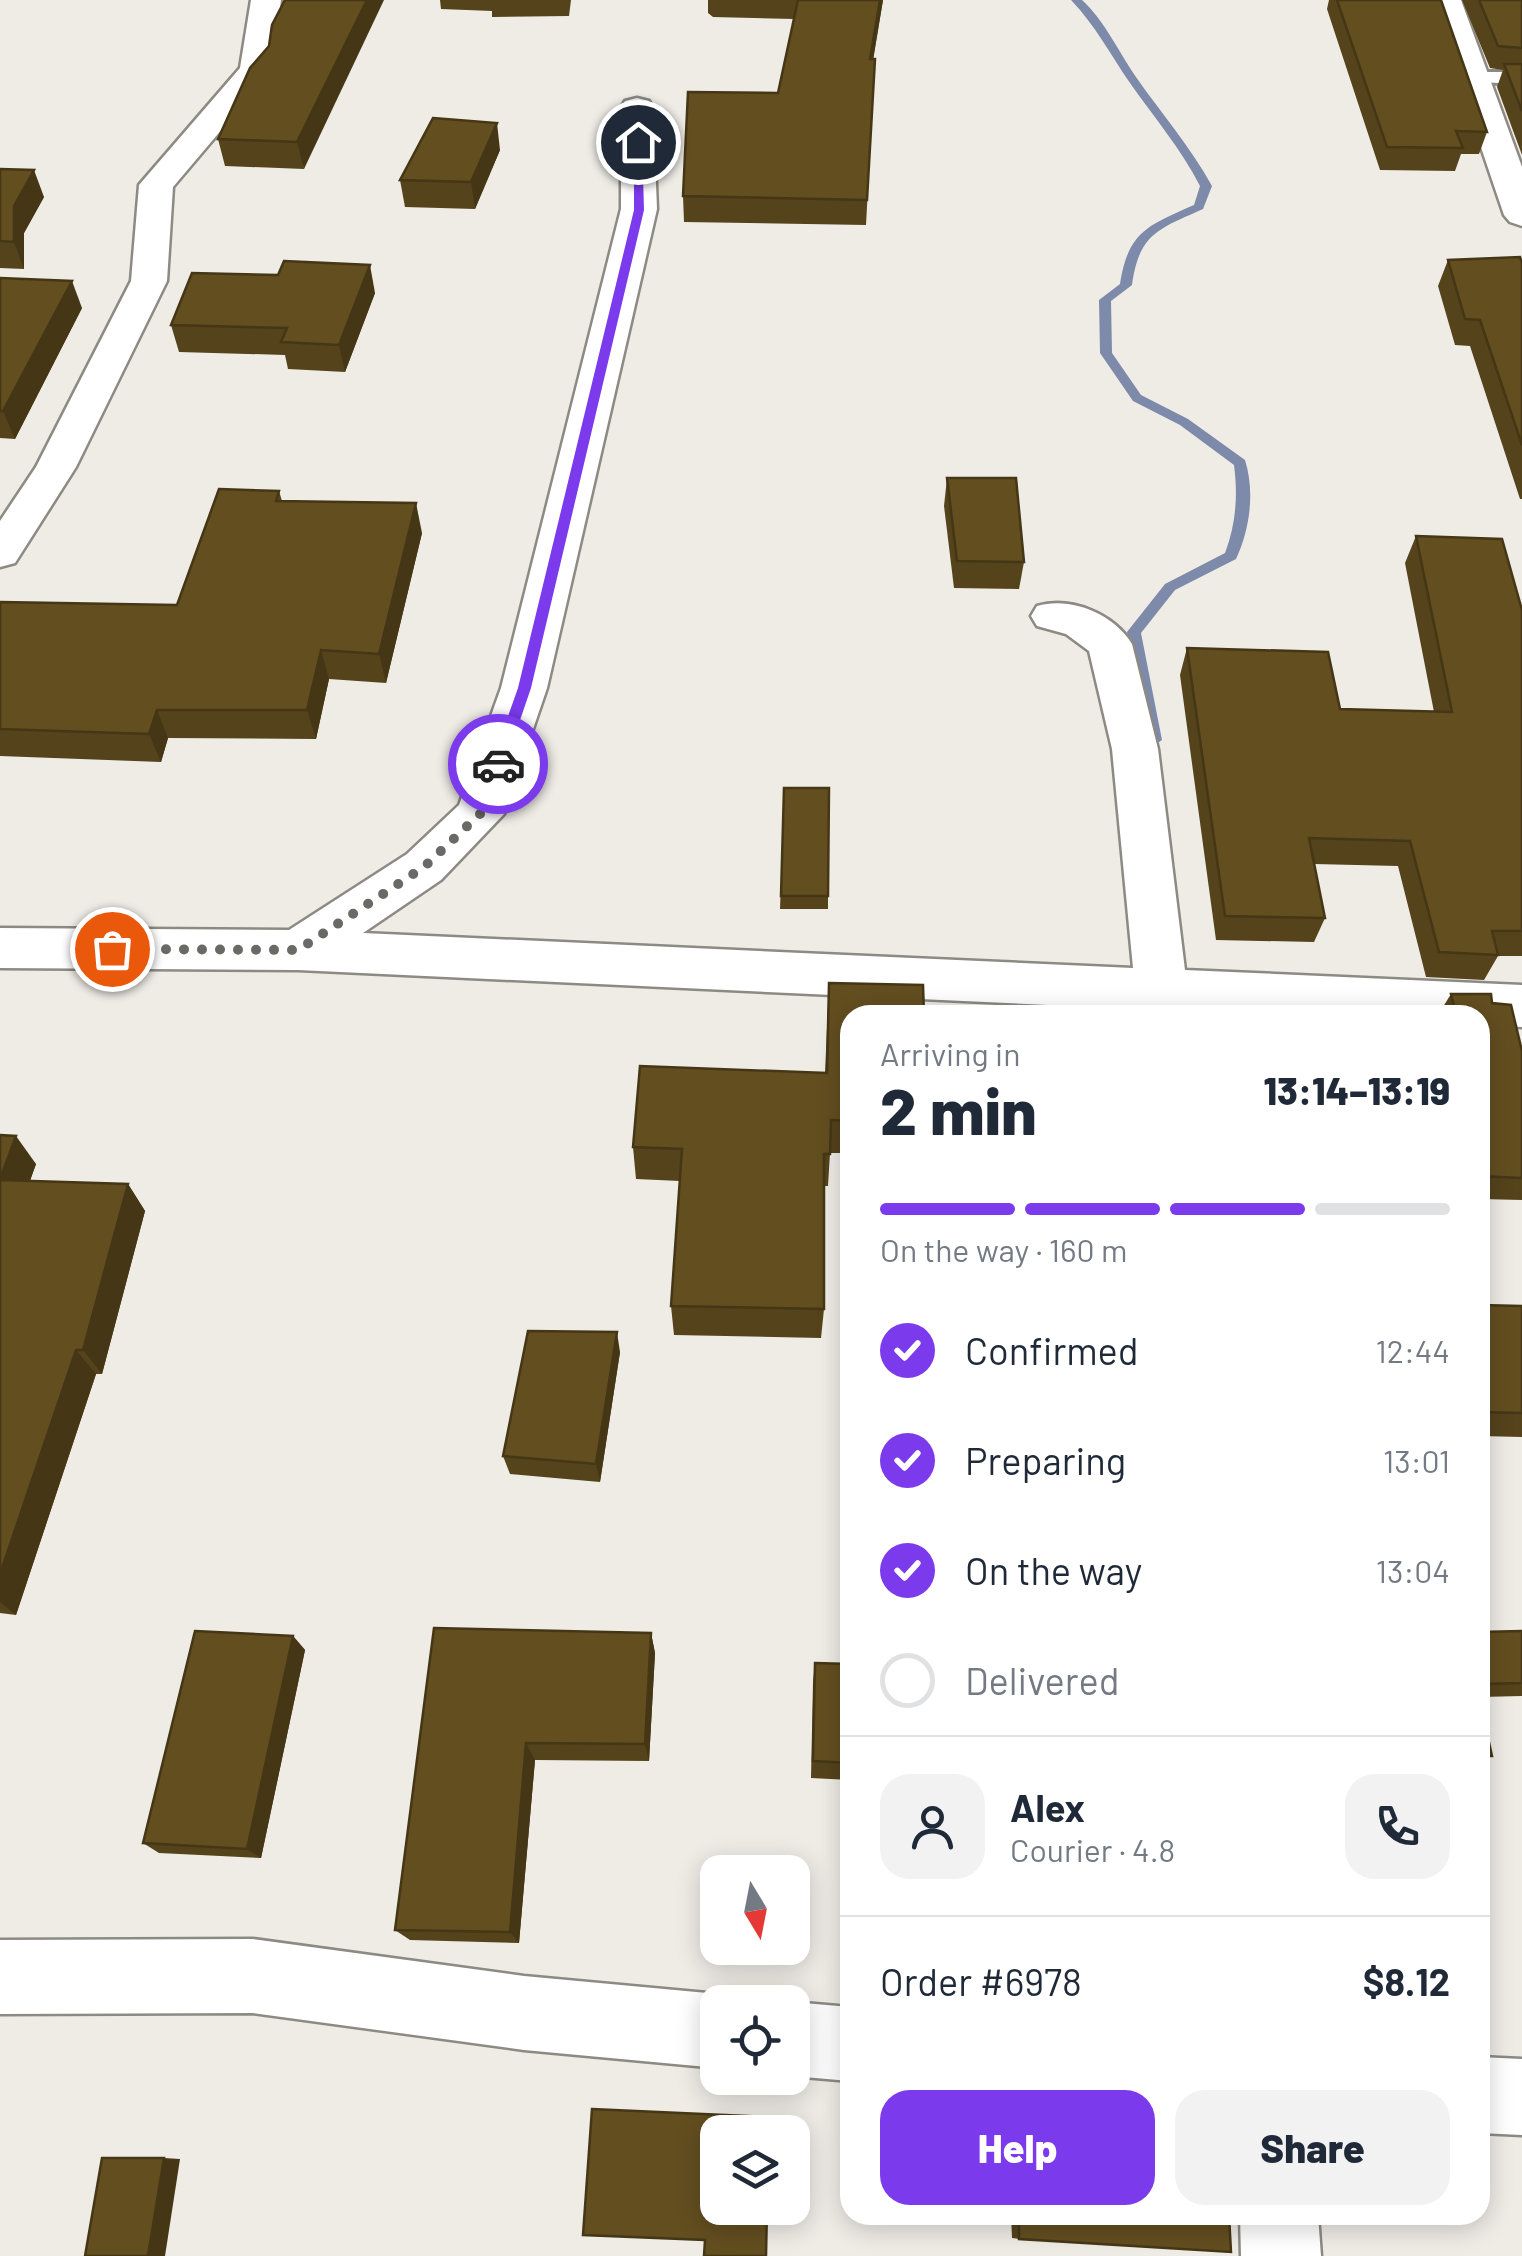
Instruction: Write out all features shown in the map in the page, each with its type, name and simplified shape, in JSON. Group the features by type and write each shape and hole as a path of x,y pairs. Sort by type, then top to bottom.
{"street":[{"path":"0,553 56,467 150,280 156,186 256,70 266,0"},
{"path":"1446,0 1522,215"},
{"path":"298,950 424,867 480,814 524,688 639,210 637,108"},
{"path":"1053,616 1080,622 1110,644 1135,749 1160,1002"},
{"path":"0,948 298,950 1160,1002 1432,1005"},
{"path":"1490,1006 1522,1006"},
{"path":"0,1977 252,1976 524,2013 700,2030"},
{"path":"810,2040 840,2043"},
{"path":"1490,2095 1522,2097"},
{"path":"1279,2225 1280,2256"}],"lane":[{"path":"1476,76 1522,78"}],"building":[{"path":"285,0 367,0 297,142 218,139 250,68 269,46 272,25"},
{"path":"798,0 880,0 870,59 875,59 867,200 683,196 688,92 778,93"},
{"path":"1337,0 1441,0 1487,132 1456,131 1463,148 1387,147"},
{"path":"1479,0 1522,0 1522,48 1498,46"},
{"path":"1504,64 1522,64 1522,111"},
{"path":"433,118 497,123 471,182 400,180"},
{"path":"0,169 34,170 14,206 14,242 0,241"},
{"path":"1520,257 1522,445 1480,320 1465,319 1448,260"},
{"path":"284,261 370,265 339,345 281,342 287,328 171,325 192,273 278,275"},
{"path":"0,278 72,281 3,411 0,411"},
{"path":"947,478 1016,478 1024,562 957,561"},
{"path":"219,489 279,491 276,501 416,503 379,654 321,650 307,710 157,710 149,734 0,729 0,602 177,605"},
{"path":"1416,536 1502,539 1522,610 1522,931 1492,931 1498,955 1439,952 1410,841 1309,838 1325,918 1225,916 1187,648 1328,652 1340,709 1452,712"},
{"path":"784,788 829,788 828,896 781,896"},
{"path":"829,983 923,985 924,1005 840,1005 840,1120 831,1120 830,1154 824,1154 824,1309 671,1306 682,1149 633,1147 640,1066 827,1073"},
{"path":"1451,994 1491,994 1492,1003 1511,1005 1522,1051 1522,1178 1490,1176 1490,1005 1454,1005"},
{"path":"0,1135 16,1136 0,1179"},
{"path":"0,1180 128,1184 83,1350 76,1350 0,1574"},
{"path":"1490,1305 1522,1306 1522,1413 1490,1412"},
{"path":"528,1331 617,1332 596,1464 503,1456"},
{"path":"434,1628 651,1633 645,1744 526,1743 510,1932 395,1930"},
{"path":"195,1631 293,1636 247,1849 143,1843"},
{"path":"1522,1631 1522,1683 1490,1684 1490,1632"},
{"path":"815,1663 840,1664 840,1762 813,1761"},
{"path":"592,2109 726,2115 700,2115 700,2225 767,2225 766,2256 704,2256 705,2240 583,2235"},
{"path":"102,2158 164,2158 148,2256 85,2256"},
{"path":"1019,2225 1230,2225 1231,2252 1019,2239"}],"waterway":[{"path":"1076,0 1100,26 1206,186 1199,207 1147,232 1133,251 1126,285 1105,300 1106,353 1137,398 1184,422 1240,463 1242,476 1243,511 1231,556 1170,587 1134,632 1155,740"}],"way so far":[{"path":"112,949 298,950 424,867 480,814 498,764"}],"route":[{"path":"498,764 524,688 639,210 638,142"}]}
